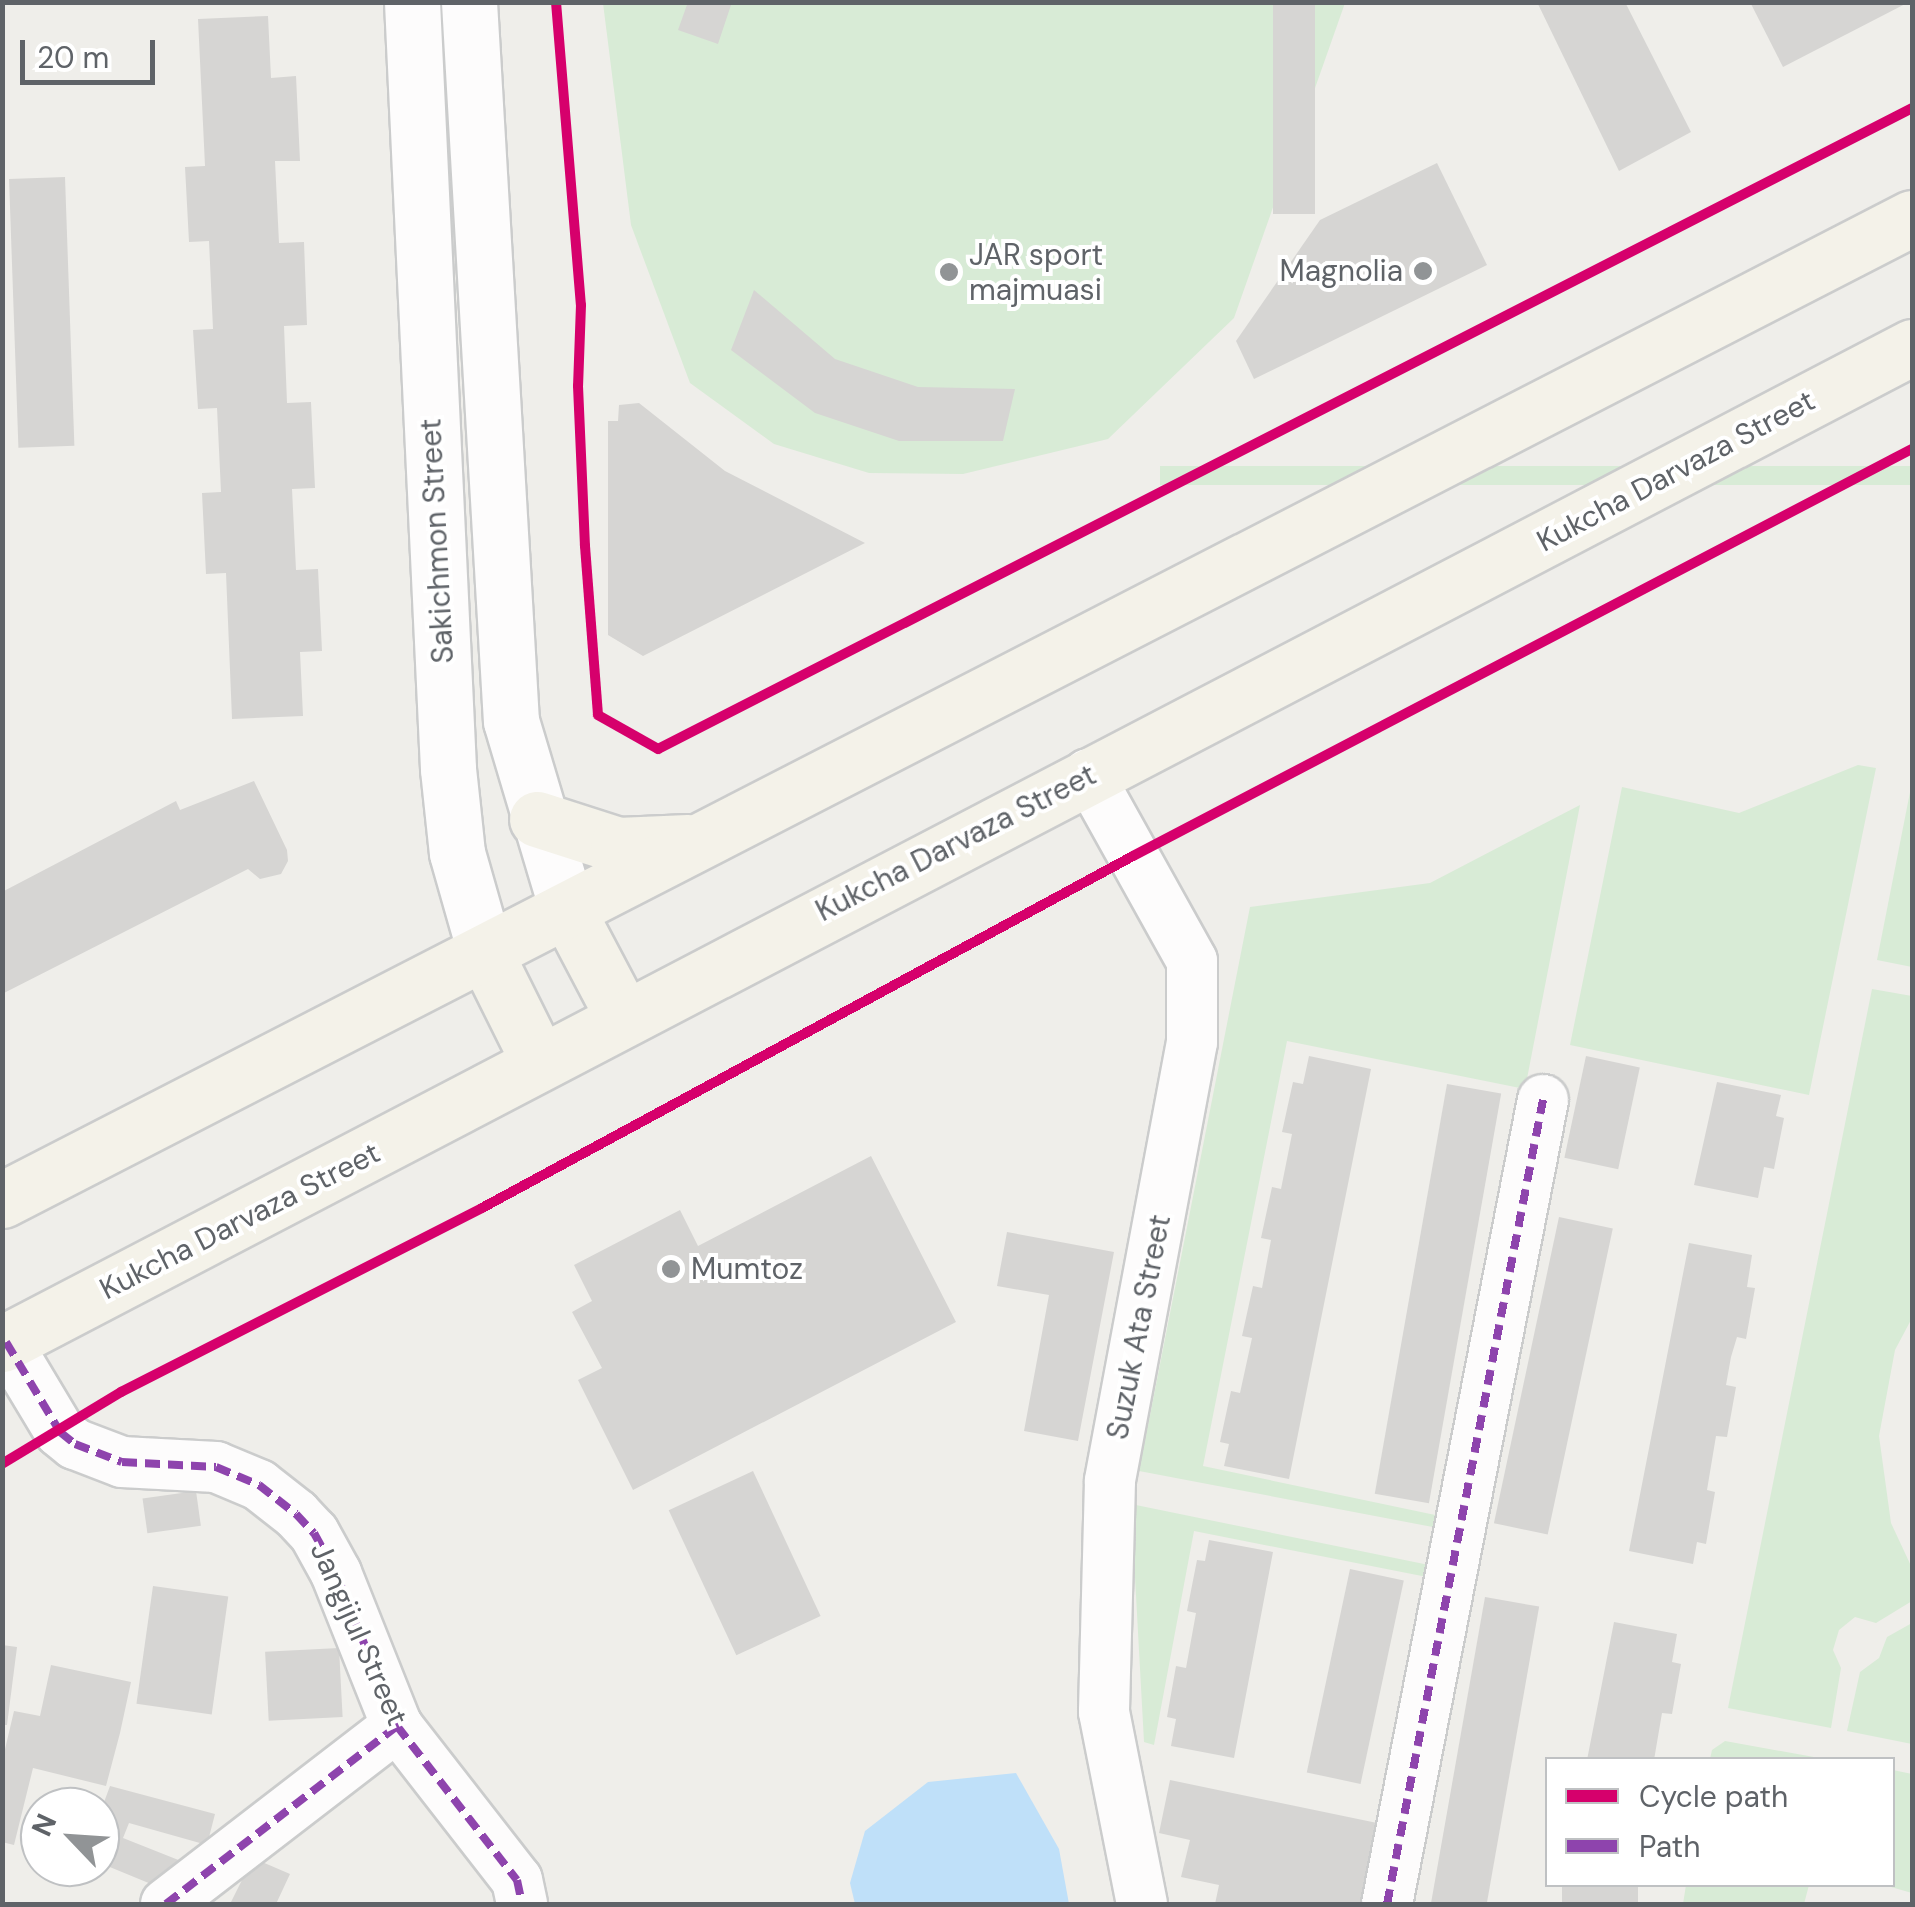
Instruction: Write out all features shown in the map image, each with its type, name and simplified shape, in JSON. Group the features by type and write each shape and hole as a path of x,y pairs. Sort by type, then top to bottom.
{"main road":[{"name":"Sakichmon Street","path":"412,2 448,768 457,853 486,955 539,1062"},
{"name":"Sakichmon Street","path":"469,2 511,722 568,912 624,1018"},
{"path":"2,1200 486,955 1912,218"},
{"name":"Kukcha Darvaza Street","path":"4,1343 1912,346"},
{"path":"538,819 618,845 711,839"}],"street":[{"name":"Suzuk Ata Street","path":"1088,774 1192,961 1192,1042 1110,1481 1104,1712 1142,1904"},
{"path":"1386,1904 1543,1100"},
{"name":"Jangijul Street","path":"4,1343 60,1432 75,1444 122,1462 216,1468 258,1485 314,1533 336,1573 396,1726 517,1880 522,1904"},
{"path":"166,1904 396,1726"}],"green space":[{"name":"JAR sport majmuasi","path":"603,3 1345,3 1234,318 1108,439 963,474 869,473 774,444 690,383 631,225"},
{"path":"1160,466 1912,466 1912,485 1160,485"},
{"path":"1858,765 1876,768 1809,1095 1570,1045 1622,787 1739,813"},
{"path":"1912,782 1912,967 1877,960"},
{"path":"1580,805 1525,1089 1287,1041 1203,1466 1440,1516 1438,1528 1139,1471 1250,907 1430,883"},
{"path":"1872,989 1912,996 1912,1318 1895,1350 1879,1436 1891,1523 1912,1568 1912,1601 1876,1623 1855,1617 1839,1630 1833,1650 1841,1668 1831,1728 1728,1708"},
{"path":"1131,1504 1429,1565 1427,1577 1194,1531 1154,1745 1144,1742"},
{"path":"1912,1623 1912,1744 1847,1731 1860,1672 1879,1658 1887,1637"},
{"path":"1725,1741 1814,1757 1710,1757 1712,1750"},
{"path":"1895,1770 1912,1774 1912,1893 1891,1887 1895,1887"},
{"path":"1686,1887 1808,1887 1804,1904 1683,1904"}],"water":[{"path":"1016,1773 1059,1849 1069,1904 855,1904 850,1883 865,1831 928,1782"}],"building":[{"path":"688,2 732,2 718,44 678,30"},
{"path":"1273,2 1315,2 1315,214 1273,214"},
{"path":"1537,2 1625,2 1691,132 1619,171"},
{"path":"1750,2 1909,2 1783,67"},
{"path":"268,16 271,78 296,76 300,161 275,161 279,243 304,242 307,325 284,326 287,403 311,402 315,488 292,489 296,570 318,569 322,651 300,652 303,716 232,719 226,573 206,574 202,493 221,492 217,408 198,409 193,330 213,329 209,241 189,242 185,167 205,166 198,19"},
{"path":"1437,163 1487,265 1254,379 1236,341 1320,220"},
{"path":"65,177 74,446 18,448 9,179"},
{"path":"754,290 835,359 918,387 1015,389 1003,441 899,441 815,413 731,350"},
{"path":"639,403 725,471 865,543 643,656 608,635 608,421 618,421 619,405"},
{"path":"254,781 287,850 288,861 281,874 260,879 248,869 2,994 2,892 176,801 180,810"},
{"path":"1309,1056 1371,1069 1289,1479 1224,1466 1229,1444 1220,1442 1231,1391 1240,1393 1252,1338 1242,1336 1253,1286 1262,1288 1271,1240 1261,1238 1272,1187 1281,1189 1292,1134 1282,1132 1293,1082 1303,1084"},
{"path":"1586,1056 1640,1067 1618,1169 1564,1158"},
{"path":"1717,1082 1781,1095 1776,1116 1784,1118 1774,1169 1764,1167 1758,1198 1694,1185"},
{"path":"1447,1084 1501,1094 1429,1503 1375,1494"},
{"path":"871,1156 956,1322 633,1490 578,1380 602,1368 572,1312 592,1301 574,1265 680,1210 698,1246"},
{"path":"1559,1217 1613,1228 1548,1535 1494,1523"},
{"path":"1007,1232 1114,1252 1078,1441 1024,1431 1049,1295 997,1286"},
{"path":"1689,1243 1752,1255 1747,1287 1755,1288 1746,1339 1737,1337 1731,1357 1726,1385 1736,1387 1727,1437 1716,1436 1707,1490 1715,1492 1706,1544 1697,1542 1693,1564 1629,1551"},
{"path":"753,1471 821,1616 736,1655 669,1510"},
{"path":"196,1491 201,1526 147,1533 143,1499"},
{"path":"1209,1540 1273,1552 1234,1758 1171,1746 1176,1719 1167,1717 1176,1666 1186,1668 1196,1613 1187,1611 1197,1560 1205,1561"},
{"path":"1350,1569 1404,1580 1361,1784 1307,1772"},
{"path":"153,1586 228,1597 212,1714 136,1704"},
{"path":"1485,1597 1539,1607 1487,1904 1431,1904"},
{"path":"1614,1622 1677,1634 1672,1662 1681,1664 1672,1714 1662,1713 1655,1757 1588,1757"},
{"path":"2,1645 17,1647 7,1725 2,1725"},
{"path":"339,1648 343,1717 269,1721 265,1652"},
{"path":"51,1665 131,1682 106,1786 33,1768 28,1787 20,1787 20,1821 14,1845 2,1842 2,1762 14,1711 40,1716"},
{"path":"1170,1780 1382,1824 1365,1904 1215,1904 1219,1885 1181,1877 1190,1840 1159,1833"},
{"path":"120,1789 215,1814 207,1845 129,1823 123,1838 186,1863 173,1893 120,1871"},
{"path":"253,1858 290,1874 276,1904 230,1904"},
{"path":"1562,1887 1638,1887 1638,1904 1562,1904"}],"marked path":[{"path":"1387,1904 1543,1100"},
{"path":"6,1342 60,1432 75,1444 122,1462 216,1467 259,1485 314,1533 336,1573 397,1726 517,1880 522,1904"},
{"path":"166,1904 397,1726"}],"cycle path":[{"path":"556,2 581,305 578,386 598,715 658,749 1912,108"},
{"path":"2,1464 121,1392 482,1208 1133,856 1912,449"}],"place":[{"name":"Magnolia","path":"1423,271"},
{"name":"JAR sport majmuasi","path":"949,272"},
{"name":"Mumtoz","path":"671,1269"}]}
